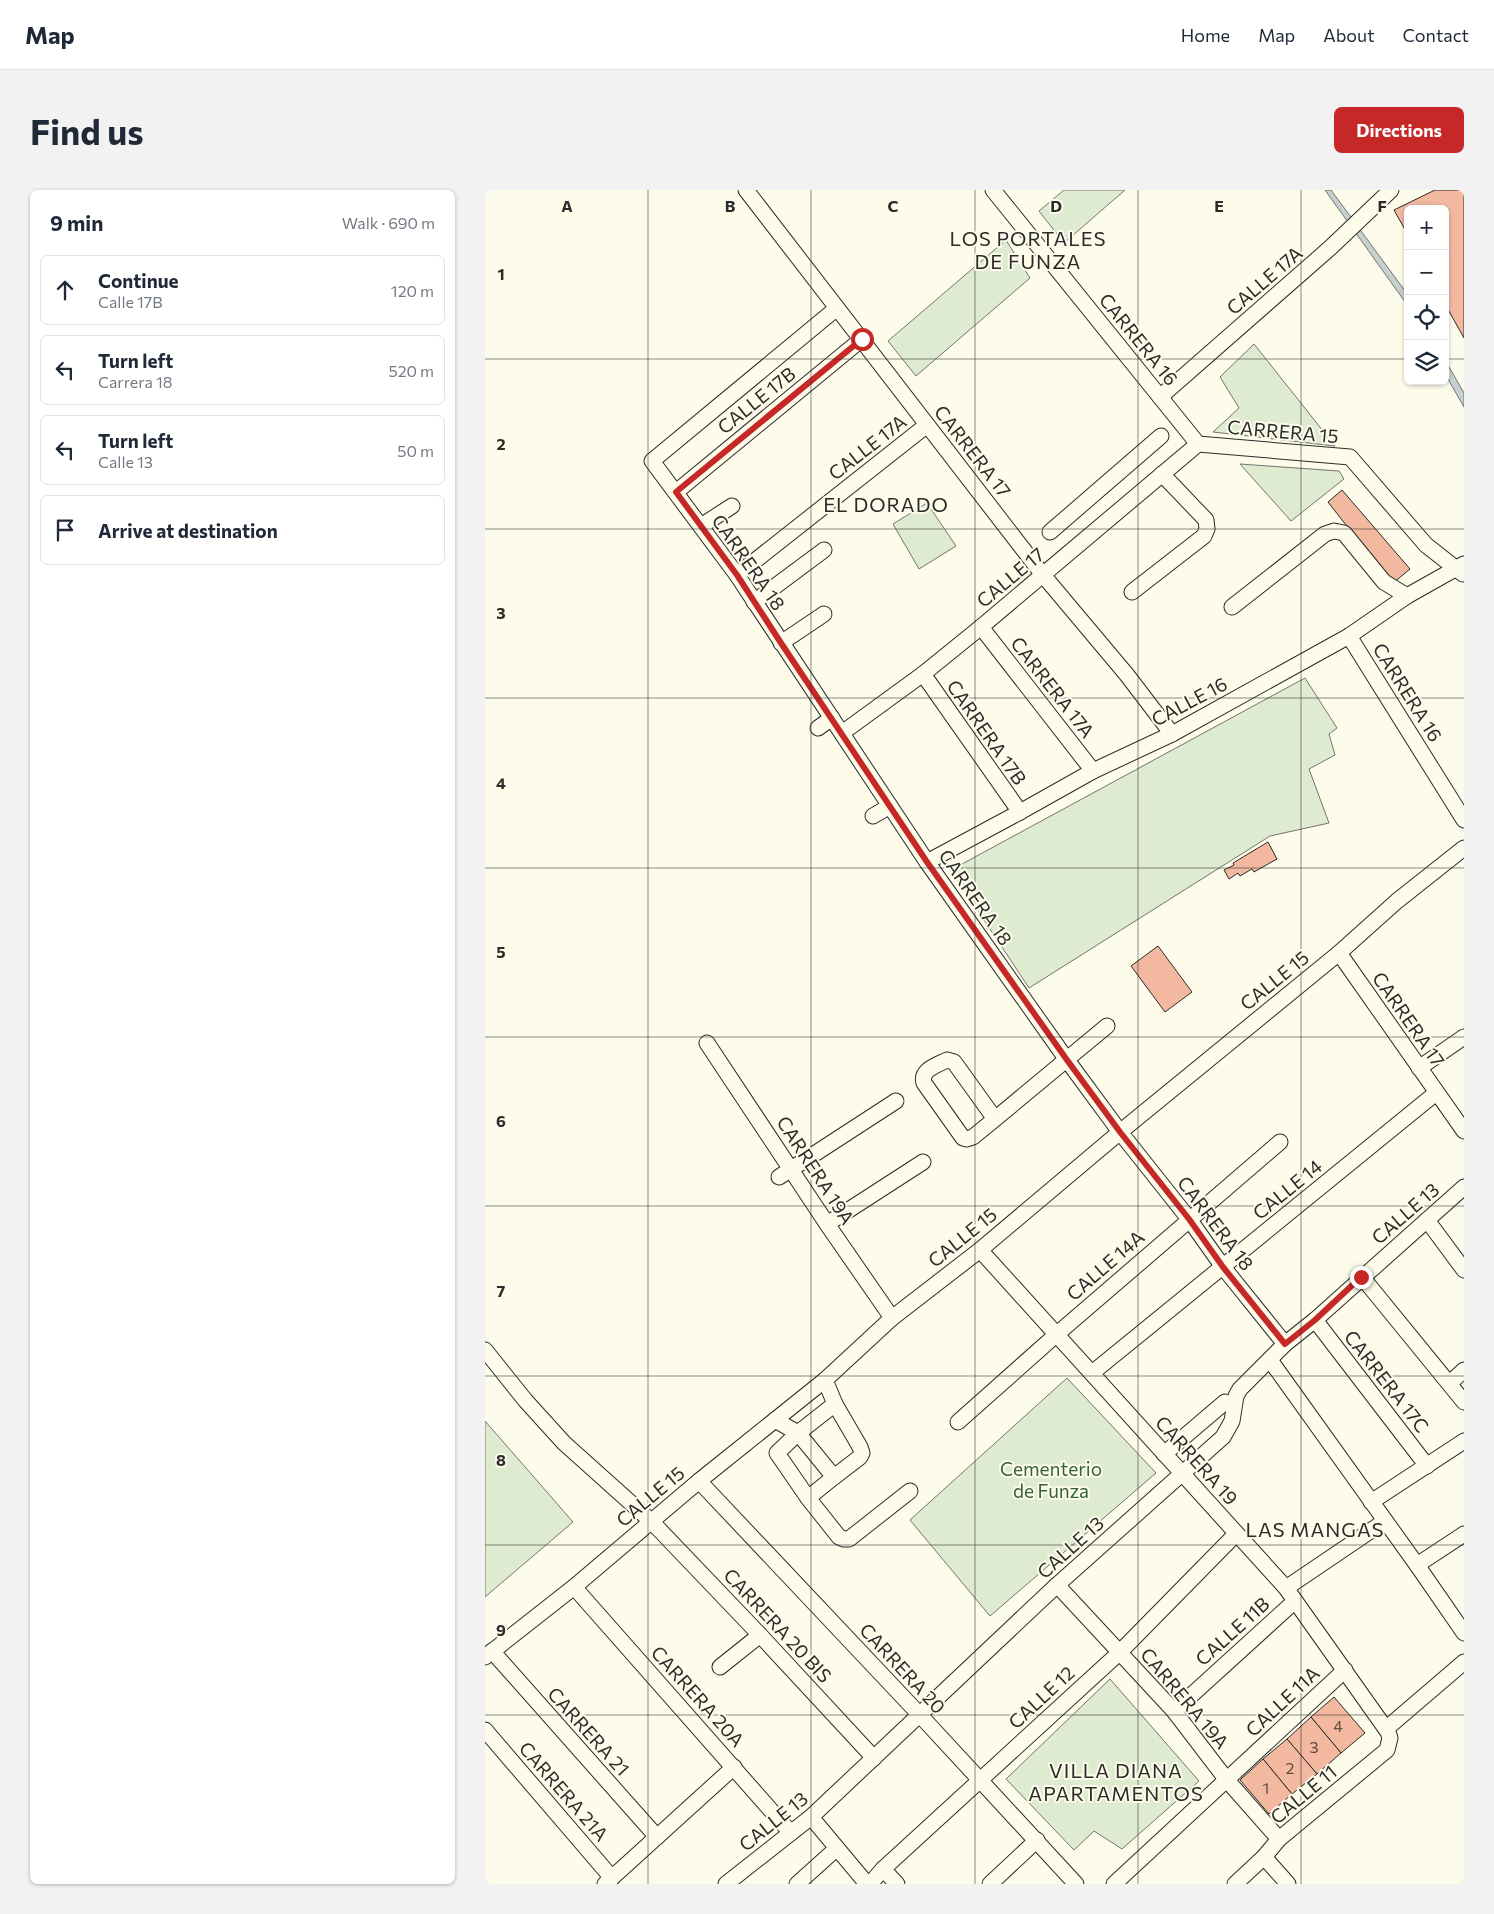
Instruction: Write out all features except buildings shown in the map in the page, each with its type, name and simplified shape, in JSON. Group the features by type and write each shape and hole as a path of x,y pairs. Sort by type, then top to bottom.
{"street":[{"name":"CARRERA 17","path":"746,190 1043,574 1127,675 1172,734"},
{"name":"CARRERA 16","path":"993,190 1198,444"},
{"name":"CALLE 17A","path":"1161,397 1326,245 1346,234 1391,190"},
{"name":"CALLE 17B","path":"652,461 837,308"},
{"name":"CALLE 17B","path":"676,492 862,339"},
{"name":"CALLE 17A","path":"737,575 927,425"},
{"path":"1050,532 1161,436"},
{"name":"CARRERA 15","path":"1198,444 1355,453 1426,545 1443,560 1462,569"},
{"name":"CALLE 17","path":"842,732 923,674 1043,574 1129,494 1162,474 1198,444"},
{"name":"CARRERA 18","path":"652,461 737,575 842,732 1000,977 1067,1060 1120,1132 1189,1219 1223,1267 1285,1344"},
{"path":"1132,592 1204,536 1207,529 1206,520 1162,474"},
{"path":"701,526 732,506"},
{"path":"1232,607 1325,534 1334,531 1344,533 1384,582 1407,596"},
{"path":"754,602 824,550"},
{"name":"CALLE 16","path":"927,862 1093,771 1172,734 1349,636 1407,596 1462,569"},
{"path":"781,643 824,614"},
{"name":"CARRERA 17A","path":"981,627 1093,771"},
{"name":"CARRERA 16","path":"1349,636 1464,820"},
{"name":"CARRERA 17B","path":"923,674 1019,812"},
{"path":"818,728 832,718"},
{"path":"873,816 890,806"},
{"name":"CALLE 15","path":"488,1654 573,1587 699,1481 825,1380 892,1318 980,1250 1120,1132 1339,953 1397,901 1464,848"},
{"name":"CARRERA 17","path":"1339,953 1464,1132"},
{"path":"995,1119 954,1062 947,1060 925,1072 922,1078 924,1083 963,1138 967,1139 973,1137 995,1119 1067,1060 1107,1026"},
{"path":"1419,1068 1464,1037"},
{"name":"CARRERA 19A","path":"707,1043 785,1173 827,1224 892,1318"},
{"name":"CALLE 14","path":"1093,1373 1436,1093"},
{"path":"785,1173 895,1101"},
{"name":"CALLE 14A","path":"958,1422 1189,1219 1280,1142"},
{"path":"827,1224 923,1162"},
{"name":"CALLE 13","path":"726,1884 811,1818 919,1714 1057,1586 1223,1436 1232,1421 1236,1396 1240,1389 1285,1344 1315,1320 1464,1187"},
{"path":"1427,1220 1464,1270"},
{"name":"CARRERA 19","path":"980,1250 1286,1588 1387,1730"},
{"path":"1361,1277 1464,1402"},
{"name":"CARRERA 17C","path":"1315,1320 1427,1466"},
{"name":"CARRERA 20 BIS","path":"485,1350 525,1400 564,1443 651,1521 874,1758"},
{"path":"1270,1360 1371,1502 1462,1625"},
{"path":"1450,1383 1464,1370"},
{"path":"808,1498 860,1457 862,1453 835,1404 825,1380"},
{"path":"1164,1454 1225,1402"},
{"path":"835,1404 777,1452 808,1498 839,1537 849,1539 909,1491"},
{"path":"775,1420 798,1433 834,1477"},
{"path":"1371,1502 1464,1441"},
{"name":"CARRERA 20","path":"699,1481 981,1780 1076,1884"},
{"name":"CALLE 11B","path":"1286,1588 1385,1521"},
{"name":"CALLE 12","path":"868,1884 1119,1652 1236,1534"},
{"path":"1417,1565 1464,1534"},
{"name":"CARRERA 19A","path":"1057,1586 1174,1711 1226,1780 1279,1840"},
{"name":"CARRERA 20A","path":"573,1587 791,1833"},
{"name":"CALLE 11B","path":"1174,1711 1295,1601"},
{"path":"721,1666 760,1635"},
{"name":"CARRERA 21","path":"488,1654 657,1837"},
{"path":"1387,1730 1464,1662"},
{"name":"CALLE 11A","path":"1114,1884 1345,1670"},
{"name":"CARRERA 21A","path":"485,1730 609,1881"},
{"name":"CALLE 11","path":"1235,1884 1279,1840 1387,1750 1390,1738 1387,1730"},
{"path":"609,1881 734,1767"},
{"path":"811,1818 868,1884"},
{"path":"990,1884 1037,1840"},
{"path":"797,1884 836,1849"},
{"path":"1264,1857 1288,1884"},
{"path":"883,1869 897,1884"}],"green space":[{"path":"1064,190 1125,190 1064,243 1039,211"},
{"path":"1006,240 1030,278 916,376 888,341"},
{"path":"1254,344 1335,446 1213,432 1239,408 1220,377"},
{"path":"1240,464 1339,471 1344,479 1291,521"},
{"path":"927,503 956,546 919,569 893,524"},
{"path":"1305,678 1337,728 1329,734 1335,755 1309,769 1329,823 1270,836 1029,988 951,870"},
{"name":"Cementerio de Funza","path":"1067,1378 1156,1473 990,1616 910,1520"},
{"path":"485,1421 573,1522 485,1597"},
{"path":"1110,1679 1199,1781 1122,1849 1094,1831 1074,1850 1006,1779"}],"shaded area":[{"path":"1325,190 1331,190 1404,290 1404,300"},
{"path":"1449,367 1464,393 1464,407 1449,381"}],"district":[{"name":"LOS PORTALES DE FUNZA","path":"1028,250"},
{"name":"EL DORADO","path":"886,504"},
{"name":"LAS MANGAS","path":"1315,1529"},
{"name":"VILLA DIANA APARTAMENTOS","path":"1116,1782"}],"route":[{"path":"862,339 676,492 737,575 927,862 1067,1060 1120,1132 1189,1219 1223,1267 1285,1344 1315,1320 1361,1277"}]}
